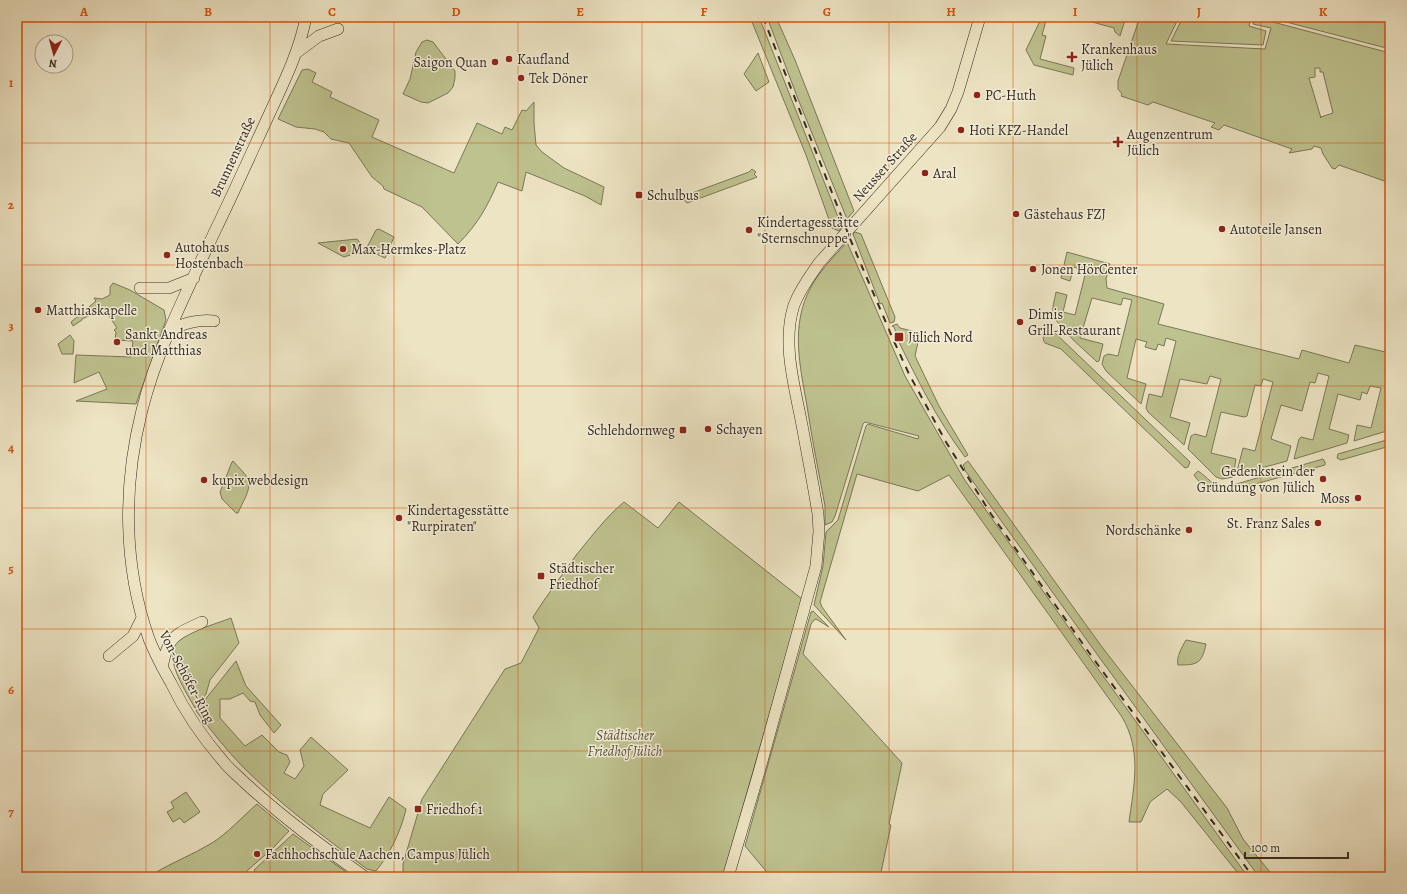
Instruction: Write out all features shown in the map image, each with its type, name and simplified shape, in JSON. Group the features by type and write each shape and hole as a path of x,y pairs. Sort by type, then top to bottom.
{"main road":[{"name":"Brunnenstraße","path":"180,306 279,92 296,53 306,17"},
{"name":"Neusser Straße","path":"728,877 759,772 816,566 819,536 818,514 790,353 790,330 794,306 806,280 819,263 940,127 958,92 980,17"},
{"path":"296,53 319,36 338,28"},
{"path":"140,288 169,288 194,278"},
{"name":"Von-Schöfer-Ring","path":"180,306 159,358 143,407 135,439 131,471 128,505 128,538 135,586 142,618 150,641 178,697 202,737 225,764 295,826 365,877"},
{"path":"170,330 194,321 214,321"},
{"path":"109,656 133,636 142,618"},
{"path":"162,667 169,644 173,639 179,634 202,622"}],"green space":[{"path":"750,17 759,17 842,227 839,231 832,228 806,155"},
{"path":"767,17 776,17 795,60 854,211 847,219 798,99"},
{"path":"1042,17 1047,17 1042,35 1046,36 1040,59 1074,68 1073,75 1034,65 1026,50"},
{"path":"1074,17 1126,17 1120,36 1115,32 1114,28"},
{"path":"1140,17 1179,17 1166,44 1265,49 1271,28 1253,24 1254,17 1390,53 1390,74 1388,80 1390,81 1390,183 1339,165 1335,169 1332,168 1321,148 1314,146 1312,149 1289,153 1292,149 1224,125 1219,130 1211,127 1215,123 1153,102 1148,105 1121,96 1122,94 1118,89 1118,81","holes":["1315,68 1320,68 1320,72 1323,72 1333,113 1321,118 1309,78 1315,77"]},
{"path":"1183,17 1251,17 1249,26 1266,31 1263,45 1171,41"},
{"path":"1267,17 1378,17 1390,21 1390,49"},
{"path":"427,40 433,42 455,71 453,87 448,93 428,103 421,102 403,94 410,79 416,52 422,42"},
{"path":"758,53 769,82 756,91 744,74"},
{"path":"308,69 316,73 312,82 332,92 330,97 379,120 372,137 454,173 477,123 502,134 505,127 512,130 522,110 526,111 534,102 536,145 542,152 564,168 604,187 601,205 585,196 526,172 522,191 498,182 481,215 458,244 422,207 384,189 383,186 372,177 349,143 331,139 324,132 315,129 296,127 278,119 302,70"},
{"path":"752,169 756,172 754,174 757,177 687,203 683,199 684,196 749,172"},
{"path":"379,229 394,237 385,258 366,249 376,230"},
{"path":"855,232 861,234 895,317 894,322 890,323 882,303 880,304 853,234"},
{"name":"Max-Hermkes-Platz","path":"357,239 361,244 356,253 344,257 318,243"},
{"path":"847,242 905,376 964,479 1088,655 1248,877 1241,877 1181,802 1167,789 1150,802 1141,822 1129,822 1135,768 1132,743 1122,717 949,475 918,491 857,474 820,602 846,640 814,605 823,566 826,532 838,520 866,426 868,424 918,439 919,436 865,422 863,424 835,516 832,522 825,525 825,506 802,376 798,346 799,331 805,301 811,287 823,269"},
{"path":"1067,252 1110,264 1106,279 1107,288 1164,304 1158,324 1299,359 1302,350 1349,363 1355,345 1390,353 1388,381 1390,385 1390,430 1354,441 1357,425 1371,428 1381,388 1370,386 1367,394 1362,392 1360,400 1338,394 1329,429 1349,435 1347,443 1294,459 1299,439 1301,437 1313,440 1329,376 1318,373 1315,383 1310,382 1302,411 1281,405 1271,439 1291,446 1287,461 1239,474 1237,471 1243,448 1255,451 1273,382 1263,379 1261,386 1255,385 1247,416 1244,417 1221,412 1211,453 1236,459 1233,477 1222,479 1216,477 1188,449 1191,436 1195,434 1206,437 1221,379 1210,376 1207,384 1180,379 1170,417 1190,423 1184,445 1148,412 1146,408 1149,394 1162,397 1176,341 1166,338 1164,346 1158,344 1156,350 1145,347 1147,342 1136,339 1127,378 1146,384 1141,404 1106,371 1102,364 1104,356 1108,354 1118,356 1132,300 1123,298 1121,305 1092,298 1080,338 1103,344 1099,361 1097,362 1065,332 1055,319 1053,305 1056,292 1067,295 1063,312 1075,315 1086,271 1074,267 1070,281 1061,278"},
{"path":"113,283 130,290 164,310 166,320 136,404 76,401 107,389 99,372 74,383 76,355 131,357 133,341 115,340 116,332 114,330 117,328 103,307 73,326 71,322 96,301 94,298 102,299 110,295 110,287"},
{"path":"897,324 900,328 920,333 915,356 939,406 968,455 965,457 936,413 911,367 896,336 894,327 892,326"},
{"path":"1046,332 1054,332 1190,462 1188,467 1185,468 1061,349 1045,343 1043,340 1044,336"},
{"path":"70,335 74,341 73,354 62,354 58,344"},
{"path":"1390,439 1390,446 1341,460 1337,458 1338,454"},
{"path":"1323,459 1325,465 1226,492 1208,488 1194,475 1198,471 1214,484 1221,487 1226,487"},
{"path":"233,461 245,474 249,483 248,492 238,513 236,513 222,499 220,492"},
{"path":"968,461 1102,647 1227,808 1243,839 1274,877 1259,877 964,469 965,468 963,465"},
{"name":"Städtischer Friedhof Jülich","path":"624,502 658,528 679,502 802,599 723,877 410,877 409,874 403,871 403,864 422,799 505,669 521,663 539,628 533,617 577,554 605,520"},
{"path":"813,611 829,627 816,619 814,620 811,624 803,654 902,763 889,824 891,825 880,877 771,877 745,846 811,612"},
{"path":"231,618 239,643 210,680 206,694 195,708 178,677 175,668 173,651 175,645 193,632"},
{"path":"1186,640 1206,644 1203,656 1194,664 1178,665 1179,655"},
{"path":"236,661 246,686 281,725 274,733 260,715 255,702 250,701 243,693 230,699 220,699 220,718 245,746 262,735 279,752 287,755 290,762 284,773 295,779 304,766 300,750 311,737 348,770 323,794 320,805 370,828 389,797 406,809 394,842 376,871 367,869 319,833 257,781 219,740 196,711"},
{"path":"186,792 200,812 184,823 180,818 173,822 167,812 174,808 171,802"},
{"name":"Fachhochschule Aachen, Campus Jülich","path":"257,804 289,831 273,848 240,877 152,877 157,874 151,875 218,839"},
{"path":"293,834 353,877 249,877 255,872 254,870"}],"railway":[{"path":"763,17 851,241 893,339 909,374 946,442 991,514 1090,654 1253,877"}],"place":[{"name":"Krankenhaus Jülich","path":"1072,57"},
{"name":"Kaufland","path":"509,59"},
{"name":"Saigon Quan","path":"495,62"},
{"name":"Tek Döner","path":"521,78"},
{"name":"PC-Huth","path":"977,95"},
{"name":"Hoti KFZ-Handel","path":"961,130"},
{"name":"Augenzentrum Jülich","path":"1118,142"},
{"name":"Aral","path":"925,173"},
{"name":"Schulbus","path":"639,195"},
{"name":"Gästehaus FZJ","path":"1016,214"},
{"name":"Autoteile Jansen","path":"1222,229"},
{"name":"Kindertagesstätte \"Sternschnuppe\"","path":"749,230"},
{"name":"Max-Hermkes-Platz","path":"343,249"},
{"name":"Autohaus Hostenbach","path":"167,255"},
{"name":"Jonen HörCenter","path":"1033,269"},
{"name":"Matthiaskapelle","path":"38,310"},
{"name":"Dimis Grill-Restaurant","path":"1020,322"},
{"name":"Jülich Nord","path":"899,337"},
{"name":"Sankt Andreas und Matthias","path":"117,342"},
{"name":"Schayen","path":"708,429"},
{"name":"Schlehdornweg","path":"683,430"},
{"name":"Gedenkstein der Gründung von Jülich","path":"1323,479"},
{"name":"kupix webdesign","path":"204,480"},
{"name":"Moss","path":"1358,498"},
{"name":"Kindertagesstätte \"Rurpiraten\"","path":"399,518"},
{"name":"St. Franz Sales","path":"1318,523"},
{"name":"Nordschänke","path":"1189,530"},
{"name":"Städtischer Friedhof","path":"541,576"},
{"name":"Friedhof 1","path":"418,809"},
{"name":"Fachhochschule Aachen, Campus Jülich","path":"257,854"}]}
